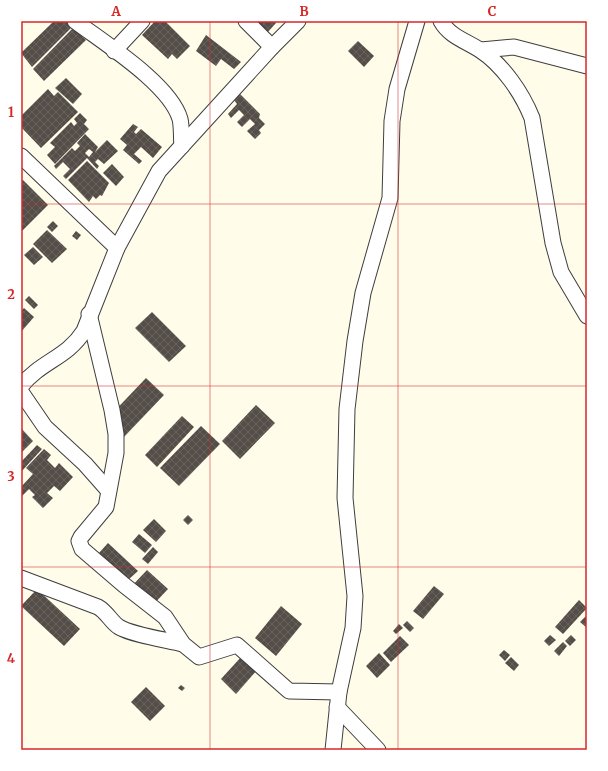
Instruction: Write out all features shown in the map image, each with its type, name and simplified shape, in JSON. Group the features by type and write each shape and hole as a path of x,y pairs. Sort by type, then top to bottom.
{"street":[{"path":"75,21 148,77 172,104 180,118 182,146"},
{"path":"114,51 142,21"},
{"path":"246,21 272,47"},
{"path":"21,386 39,367 68,351 84,331 89,314 117,248 159,171 272,47 298,21"},
{"path":"333,750 339,692 353,628 355,596 345,498 347,409 355,342 363,293 390,198 392,122 397,89 417,21"},
{"path":"441,21 447,31 481,50 504,72 526,102 532,118 553,243 562,272 587,316"},
{"path":"481,50 514,47 587,66"},
{"path":"21,156 117,248"},
{"path":"89,314 112,410 116,434 116,453 106,507 81,537 80,545 82,549 124,585 165,617 183,644 199,657 237,645 289,691 339,692"},
{"path":"21,392 45,427 85,464 108,490"},
{"path":"21,578 98,607 107,613 116,624 124,630 183,644"},
{"path":"337,707 378,750"}],"building":[{"path":"54,21 66,21 72,27 32,67 21,53"},
{"path":"155,21 165,21 190,46 177,59 172,54 168,59 142,35"},
{"path":"242,21 274,21 276,23 266,34"},
{"path":"73,28 86,40 44,81 33,69"},
{"path":"206,35 241,62 234,69 221,59 216,66 196,51"},
{"path":"358,41 374,56 364,67 348,51"},
{"path":"66,78 82,94 73,104 55,88"},
{"path":"48,89 54,96 58,92 78,112 41,148 21,127 21,116"},
{"path":"240,94 260,114 259,118 265,124 259,130 261,133 255,139 247,131 255,124 250,119 242,127 237,122 244,115 239,110 231,118 228,114 237,104 234,100"},
{"path":"80,113 87,120 84,124 89,129 55,164 47,155 55,147 50,143 71,122 74,126 77,123 74,119"},
{"path":"133,124 138,127 134,132 136,134 141,129 162,147 153,158 141,147 134,154 142,161 139,164 123,150 127,145 120,139"},
{"path":"85,134 98,147 95,152 107,140 118,151 104,164 98,159 95,162 99,166 97,169 87,158 66,179 63,176 70,169 63,162 56,169 54,166 72,148 75,151 80,146 77,143","holes":["89,149 93,152 89,157 85,153"]},
{"path":"87,161 109,183 102,196 100,195 96,199 93,196 89,202 68,180"},
{"path":"112,164 124,177 116,186 103,173"},
{"path":"23,180 48,205 21,232 21,182"},
{"path":"53,221 58,226 52,232 47,227"},
{"path":"47,230 67,249 52,263 33,244"},
{"path":"76,231 81,235 77,240 72,236"},
{"path":"33,247 43,257 34,265 24,255"},
{"path":"29,296 38,305 34,309 25,300"},
{"path":"24,308 34,317 21,332 21,311"},
{"path":"152,312 186,346 169,362 135,328"},
{"path":"146,378 164,395 124,437 106,420"},
{"path":"256,405 275,423 240,459 222,441"},
{"path":"182,416 194,427 157,467 145,455"},
{"path":"201,426 220,444 179,486 160,468"},
{"path":"21,428 33,441 21,453"},
{"path":"37,445 42,449 21,472 21,462"},
{"path":"44,449 51,455 47,460 55,468 59,463 73,477 60,491 54,486 47,493 53,498 43,508 32,497 35,495 29,489 22,496 21,487 33,474 26,468"},
{"path":"188,515 193,520 188,525 183,520"},
{"path":"154,519 166,531 156,542 143,530"},
{"path":"139,534 152,545 145,553 132,542"},
{"path":"108,543 138,571 128,580 99,553"},
{"path":"153,547 158,552 148,564 142,559"},
{"path":"147,570 168,589 151,607 130,588"},
{"path":"434,586 444,594 423,619 413,611"},
{"path":"37,589 80,629 64,646 21,606"},
{"path":"579,600 587,608 563,634 555,627"},
{"path":"281,606 302,624 276,656 255,638"},
{"path":"587,615 587,628 580,622"},
{"path":"407,621 414,628 410,632 403,625"},
{"path":"399,624 403,628 396,634 393,631"},
{"path":"550,635 556,640 549,646 544,641"},
{"path":"571,635 576,640 570,646 565,641"},
{"path":"400,636 409,645 391,662 383,653"},
{"path":"563,642 567,646 559,656 554,651"},
{"path":"504,650 510,655 505,661 499,655"},
{"path":"379,653 390,665 377,678 366,666"},
{"path":"242,656 257,670 236,694 221,679"},
{"path":"511,657 519,665 514,671 505,663"},
{"path":"181,685 185,688 182,691 178,688"},
{"path":"146,687 165,706 150,721 131,702"}]}
